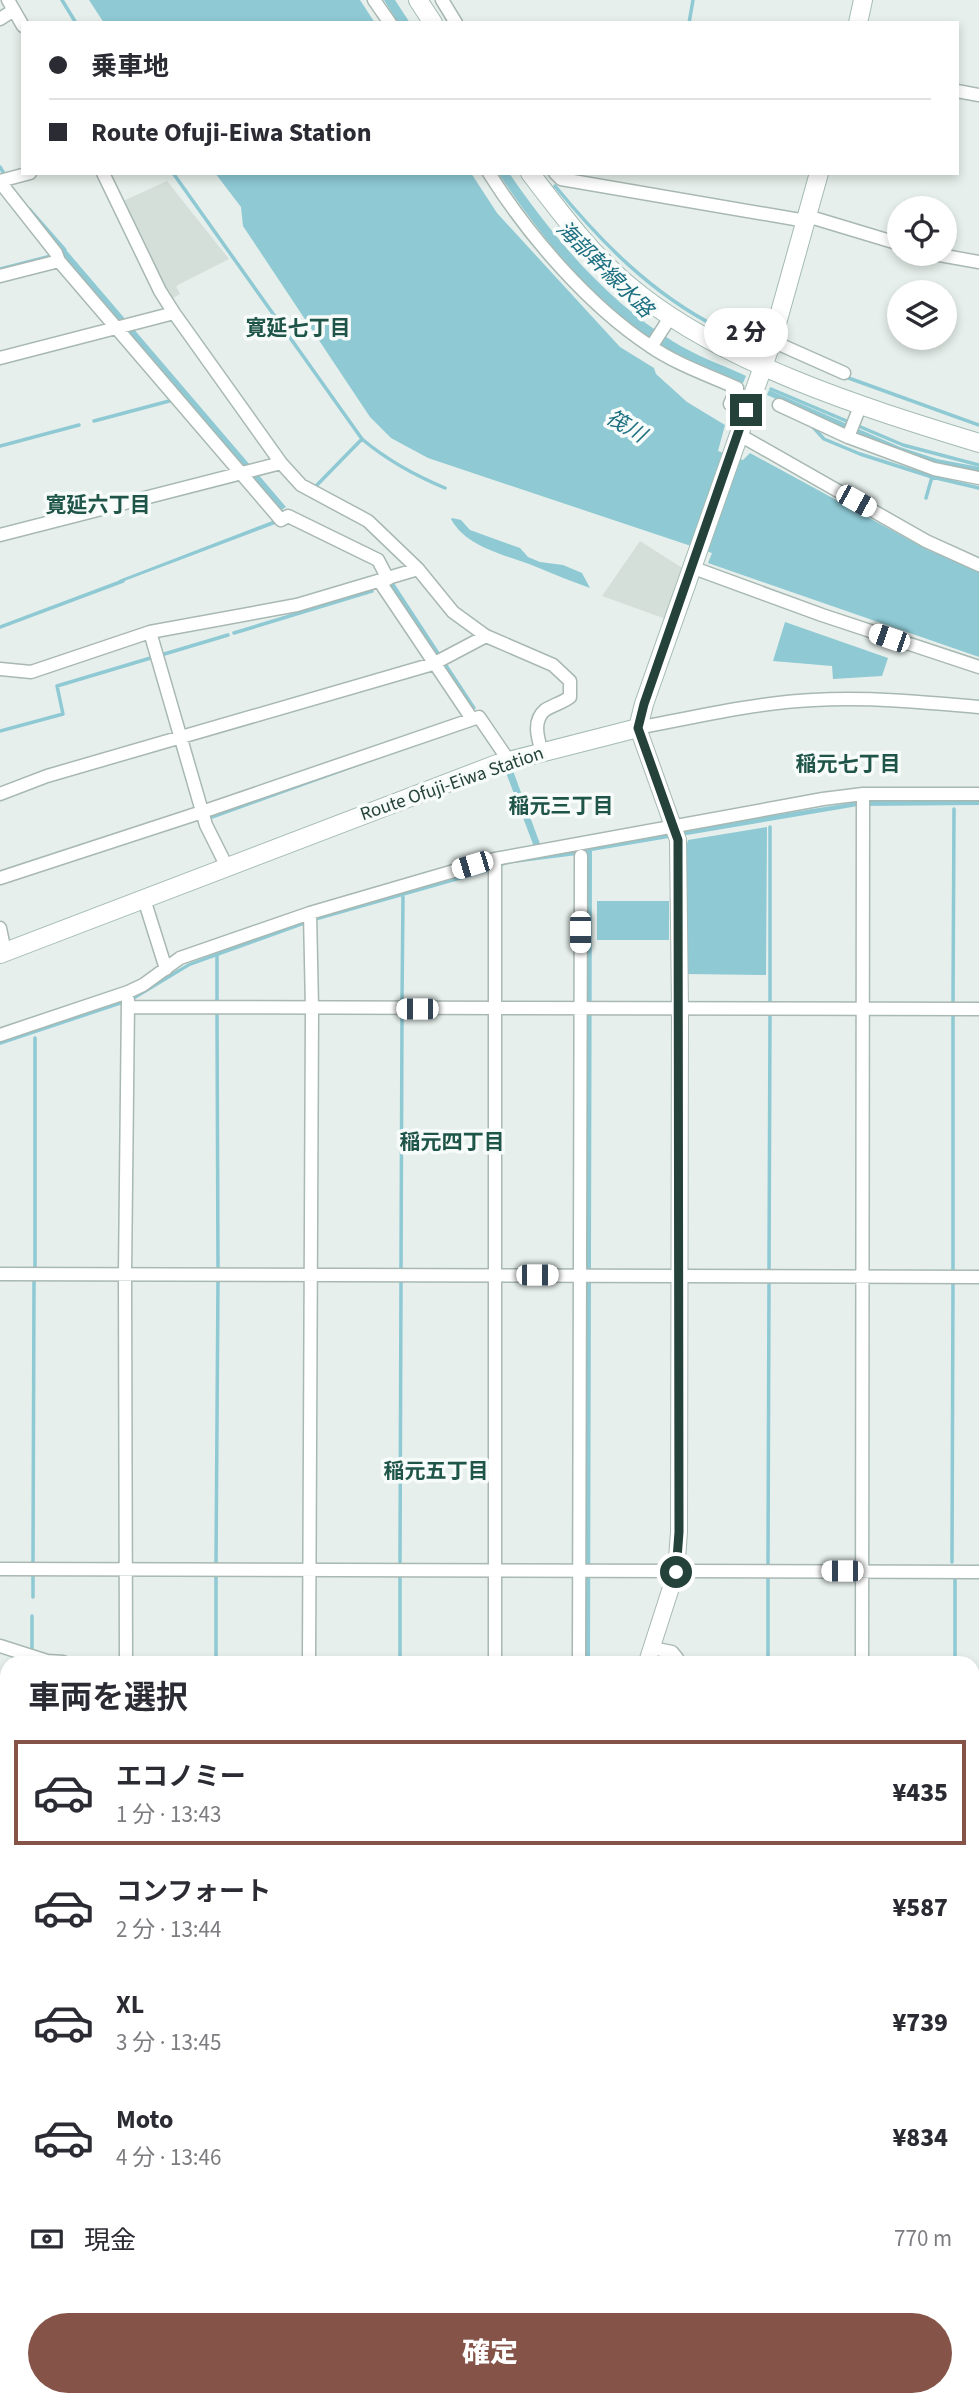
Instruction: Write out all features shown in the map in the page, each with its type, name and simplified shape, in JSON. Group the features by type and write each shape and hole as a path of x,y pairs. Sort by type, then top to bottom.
{"main road":[{"path":"418,0 432,21"},
{"path":"858,21 863,0"},
{"path":"532,175 606,264 668,321 762,365 861,404 979,443"},
{"path":"638,728 691,568 772,341 818,175"},
{"name":"Route Ofuji-Eiwa Station","path":"3,953 424,791 509,761 638,728"}],"street":[{"path":"374,0 389,21"},
{"path":"442,0 455,21"},
{"path":"0,19 11,5 21,22"},
{"path":"959,91 979,95"},
{"path":"23,175 0,182 57,253 59,261 122,326 247,472 281,520 288,516 378,560 384,581 439,661 472,719"},
{"path":"104,175 160,291 281,463 307,489 368,521 418,569 453,612 486,636 553,665 569,681 570,696 545,710 539,718 537,734 542,752"},
{"path":"490,175 505,198 555,260 622,325 652,345 737,388 730,404 746,410"},
{"path":"557,175 561,179 806,218 887,240"},
{"path":"957,258 979,262"},
{"path":"0,276 59,261"},
{"path":"0,358 174,313"},
{"path":"652,345 668,321"},
{"path":"772,341 844,373"},
{"path":"850,431 861,404"},
{"path":"779,405 850,431 934,469 979,478"},
{"path":"738,434 926,541 979,565"},
{"path":"0,535 281,463"},
{"path":"691,568 979,667"},
{"path":"0,669 32,671 150,632 278,610 418,569"},
{"path":"150,632 202,812 227,867"},
{"path":"0,794 47,776 439,661 486,636"},
{"path":"675,1656 672,1653 650,1655 676,1572 679,1532 680,1009 675,831 638,728 774,703 811,700 858,698 979,707"},
{"path":"0,878 479,717 509,761"},
{"path":"128,1000 180,958 531,851 863,800 979,794"},
{"path":"862,1656 863,800"},
{"path":"579,1656 585,1571 584,1009 581,856"},
{"path":"495,864 495,1656"},
{"path":"144,899 166,969"},
{"path":"309,1656 312,1008 310,918"},
{"path":"0,928 3,953"},
{"path":"0,1035 128,1000 312,1008 979,1009"},
{"path":"125,1656 128,1000"},
{"path":"0,1274 979,1277"},
{"path":"0,1569 979,1572"},
{"path":"0,1646 31,1656"}],"shaded area":[{"path":"167,181 229,259 176,286 180,294 170,300 121,202"},
{"path":"640,541 684,569 666,619 602,596"}],"water":[{"path":"89,0 360,0 374,21 103,21"},
{"path":"384,0 395,0 409,21 397,21"},
{"name":"筏川","path":"217,175 472,175 497,213 620,347 654,368 656,374 687,402 725,425 718,451 743,460 750,453 928,550 979,571 979,657 708,563 712,553 428,458 391,438 370,417 243,226 241,207"},
{"path":"499,175 510,175 582,266 625,307 682,347 746,376 743,383 666,348 631,325 588,287 532,220"},
{"path":"63,250 67,251 286,507 280,511 61,256"},
{"path":"769,390 900,447 937,459 979,467 979,473 924,459 871,440 767,395"},
{"path":"452,518 461,520 470,530 520,548 528,557 540,562 563,565 582,573 590,588 479,545 458,529"},
{"path":"275,520 278,523 119,583 119,580"},
{"path":"394,583 476,708 472,711 389,585"},
{"path":"785,622 888,658 882,676 833,679 832,666 773,661"},
{"path":"475,724 209,820 207,816"},
{"path":"512,768 543,852 869,800 979,799 979,805 858,806 592,851 590,1656 584,1656 577,855 507,864 491,871 315,921 190,966 132,1001 0,1045 0,1040 161,979 189,963 318,916 536,852 505,770"},
{"path":"767,827 766,975 686,974 688,840"},
{"path":"597,901 669,901 669,940 597,940"}],"waterway":[{"path":"62,0 75,21"},
{"path":"689,21 693,0"},
{"path":"0,167 3,172"},
{"path":"174,175 362,439 402,467 445,488"},
{"name":"海部幹線水路","path":"555,186 610,247 649,282 693,314 717,327 719,324"},
{"path":"29,209 65,250 64,255"},
{"path":"0,269 51,256"},
{"path":"843,376 979,425"},
{"path":"771,389 849,422"},
{"path":"94,421 173,400"},
{"path":"0,446 79,425"},
{"path":"856,425 903,445 979,465"},
{"path":"812,426 824,439 860,454 932,477 979,488"},
{"path":"315,487 362,439"},
{"path":"926,498 932,477"},
{"path":"0,627 123,581"},
{"path":"234,633 372,591"},
{"path":"161,655 228,635"},
{"path":"0,731 63,714 57,686 154,657"},
{"path":"953,1002 954,809"},
{"path":"770,827 770,1004"},
{"path":"402,1000 403,897"},
{"path":"217,954 217,1002"},
{"path":"217,1012 218,1269"},
{"path":"769,1271 770,1014"},
{"path":"401,1268 402,1015"},
{"path":"953,1015 953,1271"},
{"path":"35,1038 35,1267"},
{"path":"216,1564 218,1280"},
{"path":"33,1562 34,1281"},
{"path":"400,1562 401,1281"},
{"path":"768,1564 769,1282"},
{"path":"952,1562 953,1282"},
{"path":"33,1575 33,1597"},
{"path":"216,1575 216,1656"},
{"path":"400,1575 400,1656"},
{"path":"768,1578 768,1656"},
{"path":"955,1578 955,1656"},
{"path":"32,1616 32,1649"}],"district":[{"name":"寛延七丁目","path":"298,328"},
{"name":"寛延六丁目","path":"98,505"},
{"name":"稲元七丁目","path":"848,764"},
{"name":"稲元三丁目","path":"561,806"},
{"name":"稲元四丁目","path":"452,1142"},
{"name":"稲元五丁目","path":"436,1471"}],"route":[{"path":"676,1572 679,1532 680,1277 678,840 638,728 746,410"}]}
